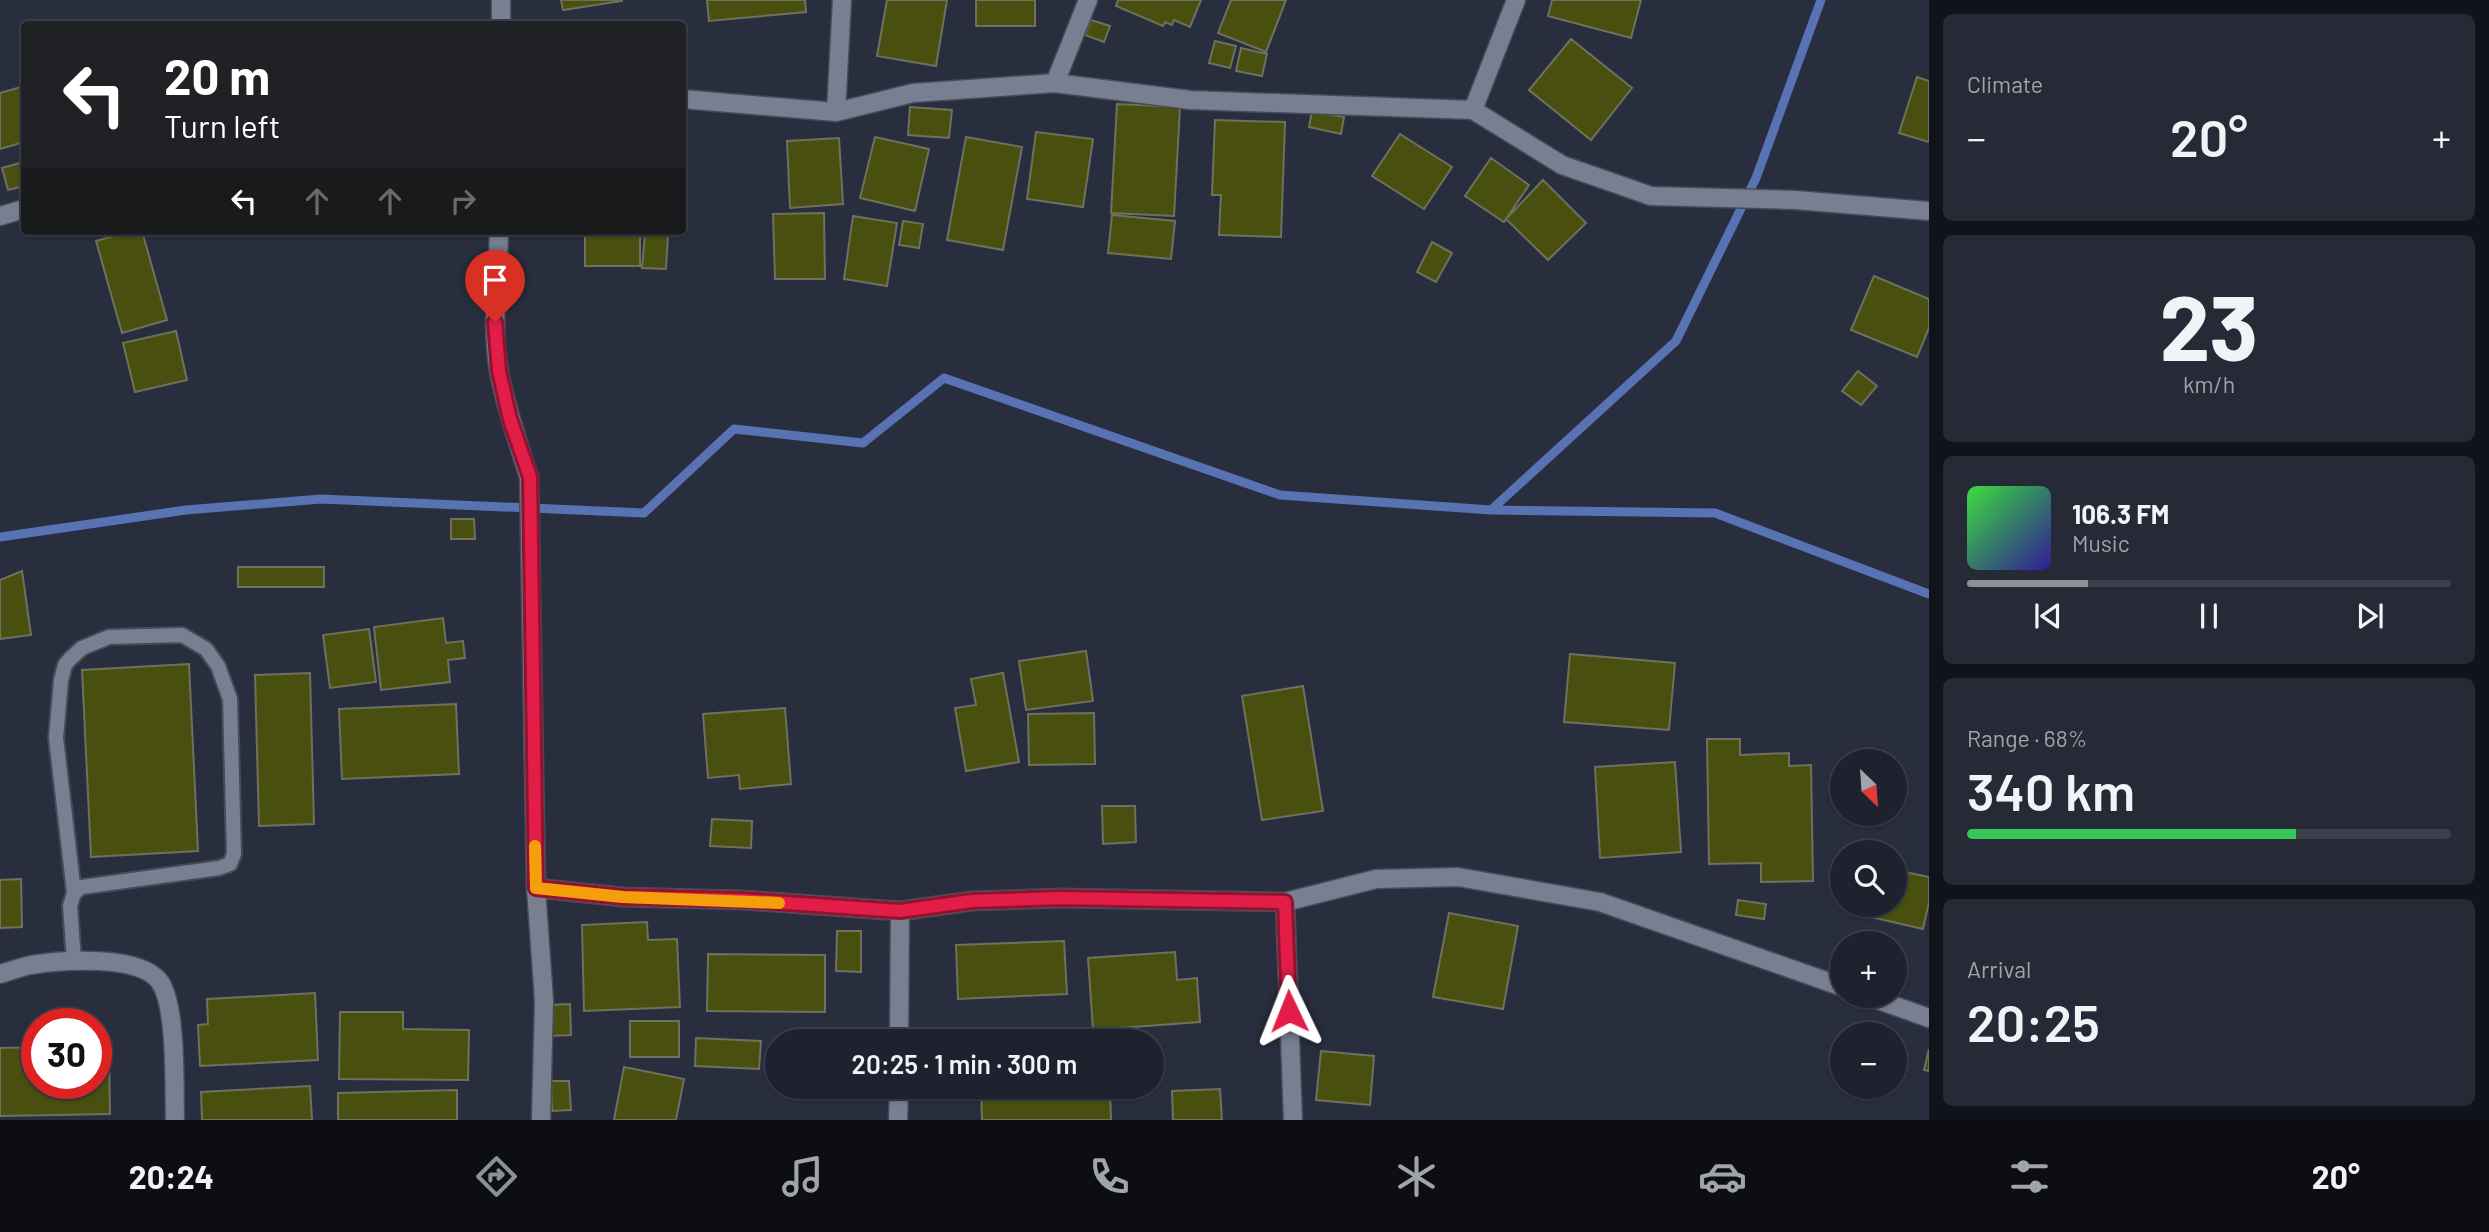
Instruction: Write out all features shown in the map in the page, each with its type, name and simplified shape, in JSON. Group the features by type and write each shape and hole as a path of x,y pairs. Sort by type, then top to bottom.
{"street":[{"path":"501,0 501,21"},
{"path":"836,112 842,0"},
{"path":"1055,83 1088,0"},
{"path":"1473,110 1516,0"},
{"path":"686,99 836,112 913,93 1055,83 1190,100 1473,110 1562,165 1651,196 1795,200 1929,211"},
{"path":"0,216 21,210"},
{"path":"499,235 495,322 499,371 510,419 530,477 536,888 544,1001 541,1120"},
{"path":"536,888 623,897 743,900 900,911 972,901 1061,898 1285,902 1376,879 1458,877 1601,902 1830,982"},
{"path":"1285,902 1293,1120"},
{"path":"899,1029 900,911"},
{"path":"0,974 30,965 74,961 124,963 143,968 159,981 166,996 171,1022 175,1120"},
{"path":"1901,1008 1929,1018"},
{"path":"898,1120 899,1099"}],"lane":[{"path":"74,893 82,887 219,868 230,863 234,854 230,699 218,666 206,649 182,635 109,637 82,648 65,665 61,680 56,738 74,893 70,906 74,961"}],"building":[{"path":"561,0 622,0 622,1 563,10"},
{"path":"707,0 805,0 806,12 709,21"},
{"path":"887,0 947,0 936,66 877,56"},
{"path":"976,0 1035,0 1035,26 976,26"},
{"path":"1118,0 1201,0 1190,27 1174,20 1172,25 1165,22 1163,26 1116,6"},
{"path":"1231,0 1286,0 1266,52 1218,33"},
{"path":"1552,0 1641,0 1631,38 1548,16"},
{"path":"1091,20 1110,26 1104,42 1085,35"},
{"path":"1571,39 1632,88 1591,140 1529,90"},
{"path":"1215,41 1236,46 1230,68 1209,63"},
{"path":"1241,48 1267,54 1262,76 1236,71"},
{"path":"1917,77 1929,81 1929,142 1899,133"},
{"path":"21,87 21,143 0,149 0,93"},
{"path":"1117,104 1180,107 1174,216 1111,213"},
{"path":"910,107 952,110 949,138 908,135"},
{"path":"1312,111 1344,117 1341,134 1309,127"},
{"path":"1215,120 1285,122 1281,237 1219,235 1221,195 1212,195"},
{"path":"1036,132 1093,139 1083,207 1027,199"},
{"path":"1400,134 1452,167 1424,209 1372,176"},
{"path":"875,137 929,149 915,211 860,198"},
{"path":"966,137 1022,147 1003,250 947,240"},
{"path":"839,138 843,204 790,208 787,141"},
{"path":"1491,158 1529,185 1504,222 1465,196"},
{"path":"21,163 21,187 8,190 2,168"},
{"path":"1543,180 1586,223 1548,260 1506,219"},
{"path":"824,213 825,279 775,279 773,214"},
{"path":"1112,215 1175,221 1171,259 1108,253"},
{"path":"853,216 897,223 887,286 844,279"},
{"path":"903,221 923,224 919,248 899,245"},
{"path":"118,235 143,235 167,320 122,333 96,241"},
{"path":"585,235 640,235 640,266 585,266"},
{"path":"645,235 668,235 666,269 642,268"},
{"path":"1432,242 1452,253 1436,282 1417,272"},
{"path":"1874,276 1929,299 1929,328 1917,357 1851,330"},
{"path":"176,331 187,380 135,392 123,343"},
{"path":"1858,371 1877,386 1861,405 1842,391"},
{"path":"451,519 474,519 475,539 451,539"},
{"path":"238,567 324,567 324,587 238,587"},
{"path":"22,571 31,635 0,639 0,580"},
{"path":"443,618 446,643 463,641 465,658 448,660 450,682 381,690 374,627"},
{"path":"369,629 376,682 330,688 323,635"},
{"path":"1086,651 1093,701 1026,710 1019,661"},
{"path":"1570,654 1675,663 1669,730 1564,722"},
{"path":"189,664 198,851 91,857 82,670"},
{"path":"310,673 314,824 259,826 255,675"},
{"path":"1003,673 1019,762 966,771 955,708 976,705 971,679"},
{"path":"1303,686 1323,811 1262,820 1242,696"},
{"path":"456,704 459,774 342,779 339,709"},
{"path":"785,708 791,784 740,789 739,775 708,778 703,714"},
{"path":"1094,713 1095,764 1029,765 1028,714"},
{"path":"1707,739 1740,739 1740,755 1789,753 1789,766 1811,765 1813,881 1761,882 1761,863 1709,864"},
{"path":"1675,762 1681,852 1600,858 1595,767"},
{"path":"1102,806 1135,806 1136,842 1103,844"},
{"path":"712,819 752,821 751,848 710,846"},
{"path":"1907,872 1929,877 1929,902 1923,929 1871,917 1907,917"},
{"path":"21,879 22,927 0,928 0,880"},
{"path":"1738,900 1766,904 1764,919 1736,915"},
{"path":"1449,913 1518,926 1503,1009 1433,997"},
{"path":"647,922 648,940 677,939 680,1007 584,1011 582,925"},
{"path":"837,931 861,931 861,972 836,971"},
{"path":"1064,941 1067,994 958,999 956,945"},
{"path":"1175,952 1177,980 1197,978 1200,1022 1093,1029 1088,958"},
{"path":"708,954 825,955 825,1012 707,1011"},
{"path":"315,993 318,1060 200,1066 198,1025 208,1024 207,999"},
{"path":"570,1004 571,1035 550,1036 548,1005"},
{"path":"340,1012 403,1012 403,1029 469,1030 468,1080 339,1079"},
{"path":"630,1021 679,1021 679,1057 630,1057"},
{"path":"696,1038 761,1041 759,1069 695,1066"},
{"path":"21,1047 21,1099 110,1099 110,1114 0,1116 0,1048"},
{"path":"1929,1049 1929,1071 1924,1070"},
{"path":"1321,1051 1374,1056 1370,1105 1316,1100"},
{"path":"624,1067 684,1079 676,1120 614,1120"},
{"path":"551,1081 569,1081 571,1110 552,1111"},
{"path":"310,1086 312,1120 202,1120 201,1092"},
{"path":"1220,1089 1222,1120 1173,1120 1172,1091"},
{"path":"457,1090 457,1120 338,1120 338,1093"},
{"path":"981,1099 1110,1099 1111,1120 982,1120"}],"waterway":[{"path":"1491,510 1676,341 1756,178 1821,0"},
{"path":"0,537 186,510 321,499 644,513 734,429 863,443 944,378 1280,495 1491,510 1715,513 1929,594"}],"slow traffic":[{"path":"535,846 536,888 623,897 779,903"}],"route":[{"path":"495,322 499,371 510,419 530,477 536,888 623,897 743,900 900,911 972,901 1061,898 1285,902 1289,1011"}]}
